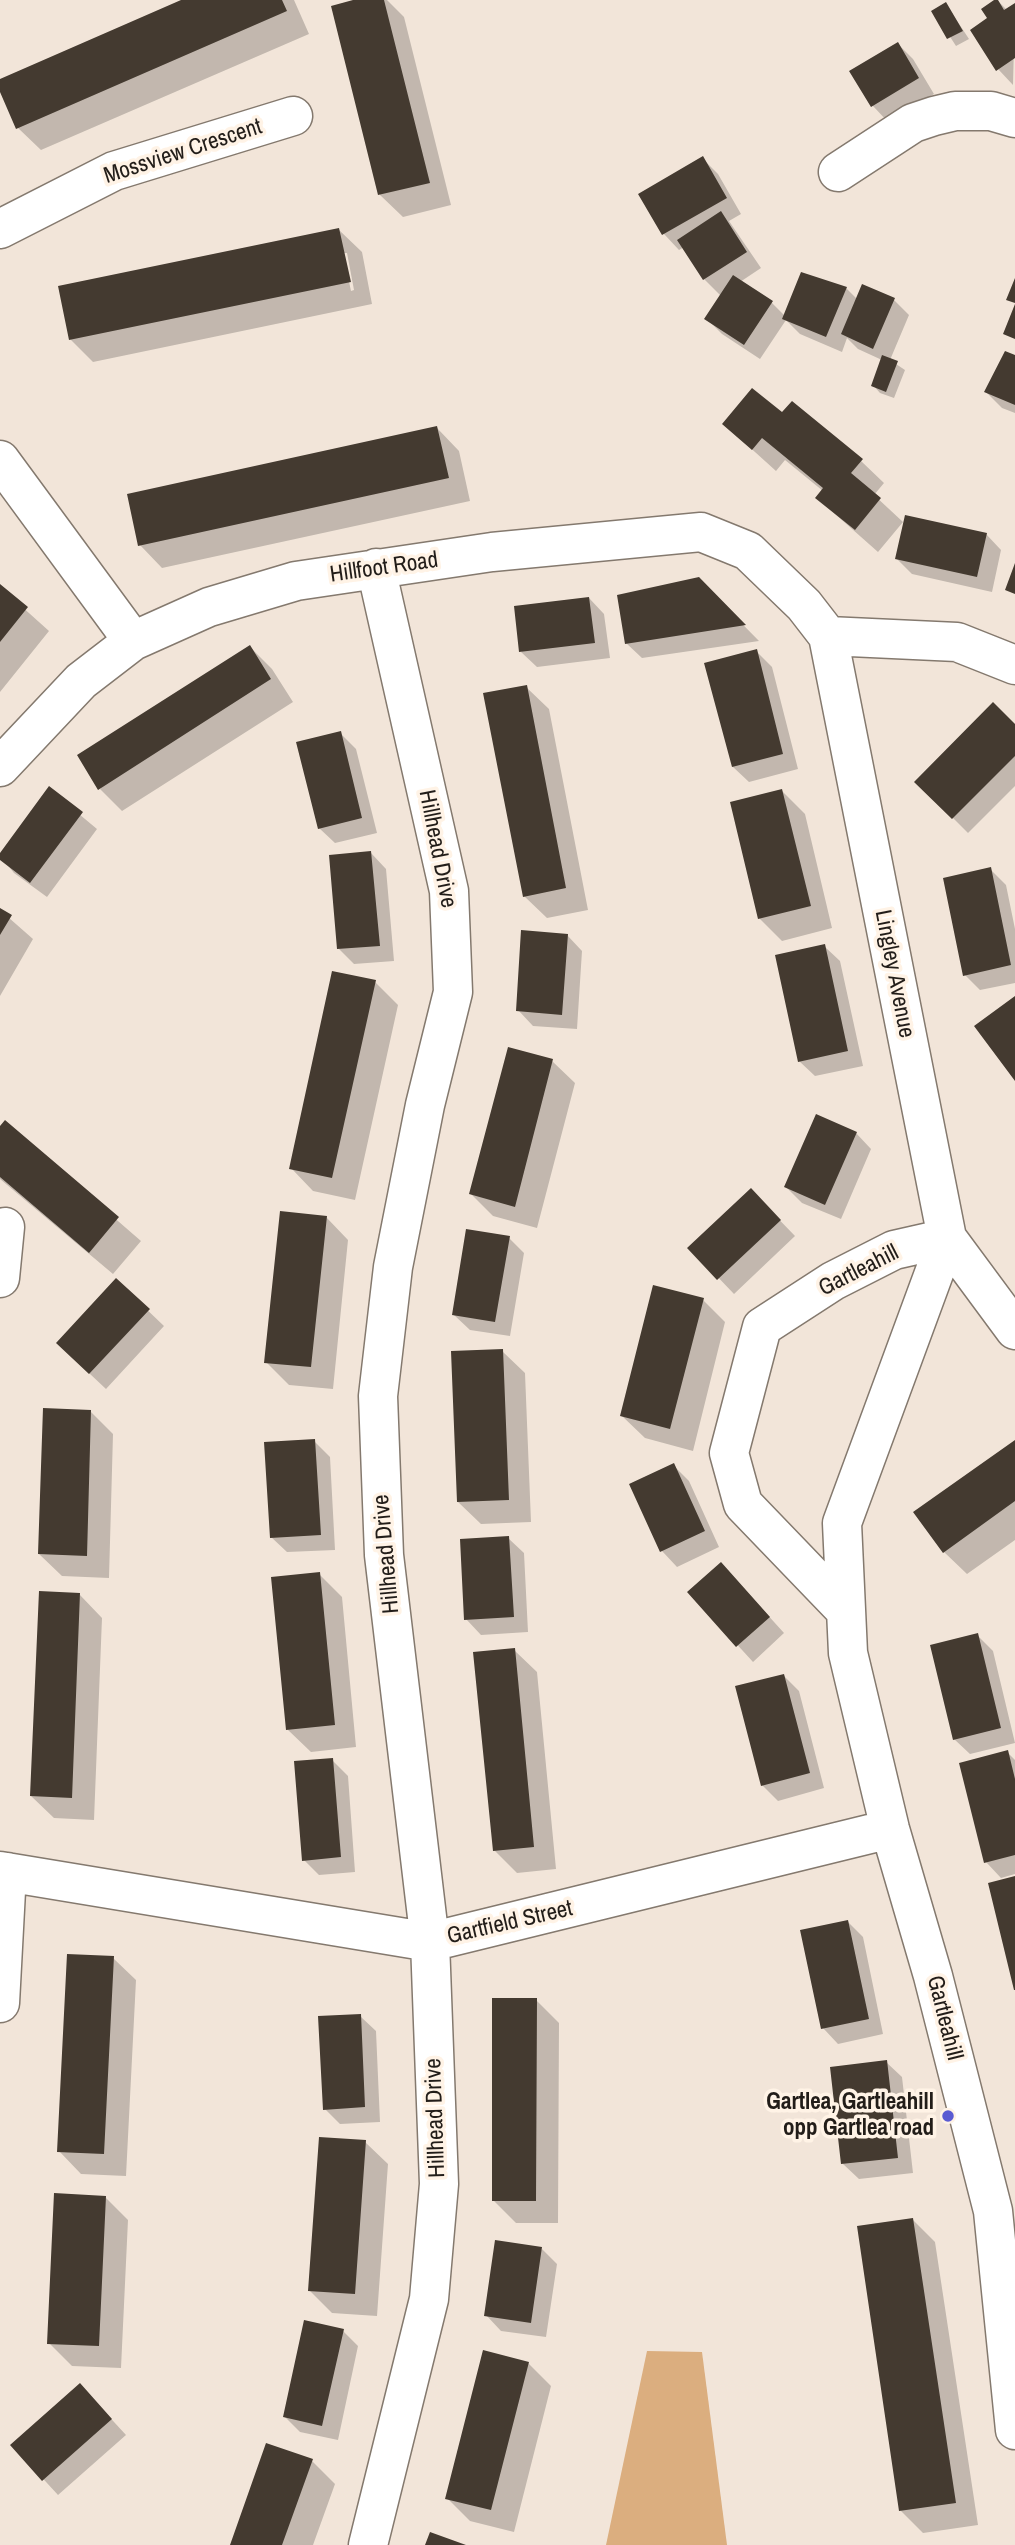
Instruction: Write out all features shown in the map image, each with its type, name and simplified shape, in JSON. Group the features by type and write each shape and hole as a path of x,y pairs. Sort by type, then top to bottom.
{"street":[{"path":"838,172 913,123 934,116 955,111 990,111 1015,118"},
{"name":"Mossview Crescent","path":"0,229 114,171 293,116"},
{"path":"0,460 133,641"},
{"name":"Hillfoot Road","path":"0,767 81,681 133,641 209,607 296,581 492,552 701,533 748,551 804,604"},
{"name":"Hillhead Drive","path":"368,2545 429,2299 439,2184 430,1942 384,1555 378,1396 393,1267 425,1105 453,992 450,904 376,568"},
{"name":"Lingley Avenue","path":"804,604 828,636 947,1238 1015,1330"},
{"path":"828,636 957,642 1015,665"},
{"path":"0,1278 5,1227"},
{"name":"Gartleahill","path":"846,1611 743,1504 729,1453 762,1327 833,1281 894,1250 947,1238"},
{"name":"Gartleahill","path":"947,1238 842,1523 848,1653 890,1829 1004,2220 1015,2430"},
{"name":"Gartfield Street","path":"4,1872 430,1942 890,1829"},
{"path":"0,2003 4,1872"}],"shaded area":[{"path":"647,2351 702,2352 727,2545 606,2545"}],"building":[{"path":"181,0 282,0 287,11 16,129 0,92 0,79"},
{"path":"353,0 384,0 430,183 378,195 331,6"},
{"path":"998,0 1004,10 1015,3 1015,58 996,71 970,30 987,18 981,9"},
{"path":"946,2 963,31 947,39 931,11"},
{"path":"898,42 919,78 871,107 849,71"},
{"path":"703,156 727,198 662,235 638,194"},
{"path":"721,211 747,252 703,280 677,240"},
{"path":"339,228 351,282 69,340 58,286"},
{"path":"801,272 847,287 826,337 782,319"},
{"path":"733,275 773,301 744,345 704,319"},
{"path":"1015,278 1015,303 1006,300"},
{"path":"862,284 895,298 873,349 841,334"},
{"path":"1015,304 1015,339 1003,334"},
{"path":"1005,351 1015,355 1015,405 984,392"},
{"path":"882,355 898,361 886,392 871,386"},
{"path":"752,388 782,412 792,401 863,459 851,473 881,498 855,530 815,498 823,488 762,438 752,450 722,424"},
{"path":"437,426 449,478 138,546 127,494"},
{"path":"905,515 987,533 977,577 895,559"},
{"path":"1015,563 1015,594 1005,590"},
{"path":"699,577 746,625 625,644 617,595"},
{"path":"0,584 28,607 0,642"},
{"path":"589,597 595,643 519,652 514,606"},
{"path":"250,645 271,679 98,790 77,755"},
{"path":"757,649 783,754 732,767 704,663"},
{"path":"527,685 566,888 523,897 483,693"},
{"path":"993,702 1015,724 1015,756 952,819 914,782"},
{"path":"341,731 362,818 318,829 296,742"},
{"path":"49,786 83,812 30,883 0,860 0,853"},
{"path":"782,789 811,906 758,919 730,802"},
{"path":"371,851 380,946 337,949 329,855"},
{"path":"991,867 1011,965 963,976 943,878"},
{"path":"0,908 12,915 0,935"},
{"path":"521,930 568,934 562,1015 516,1011"},
{"path":"825,944 848,1051 798,1062 775,955"},
{"path":"332,971 376,980 332,1178 289,1169"},
{"path":"1015,996 1015,1081 974,1026"},
{"path":"508,1047 553,1059 515,1207 469,1194"},
{"path":"816,1114 857,1132 825,1205 784,1187"},
{"path":"5,1120 119,1217 89,1253 0,1177 0,1126"},
{"path":"751,1188 781,1220 717,1280 687,1248"},
{"path":"280,1211 327,1216 311,1367 264,1363"},
{"path":"466,1229 510,1236 495,1322 452,1315"},
{"path":"116,1278 150,1309 89,1374 56,1343"},
{"path":"653,1285 704,1298 670,1429 620,1416"},
{"path":"503,1349 509,1500 457,1502 451,1351"},
{"path":"43,1408 91,1410 87,1556 38,1554"},
{"path":"315,1439 321,1535 270,1538 264,1442"},
{"path":"1015,1440 1015,1501 943,1553 913,1512"},
{"path":"674,1463 705,1531 660,1552 629,1484"},
{"path":"509,1536 514,1617 464,1620 460,1539"},
{"path":"721,1562 770,1617 736,1647 687,1592"},
{"path":"320,1572 335,1725 286,1730 271,1577"},
{"path":"39,1591 80,1593 72,1798 30,1796"},
{"path":"978,1633 1001,1728 953,1740 930,1645"},
{"path":"515,1648 534,1847 493,1851 473,1652"},
{"path":"784,1674 810,1773 761,1786 735,1686"},
{"path":"1008,1750 1015,1779 1015,1855 984,1863 959,1763"},
{"path":"333,1758 341,1857 302,1861 294,1761"},
{"path":"1015,1876 1015,1990 1014,1990 988,1883"},
{"path":"848,1920 869,2019 821,2029 800,1930"},
{"path":"67,1954 114,1956 104,2154 57,2152"},
{"path":"492,1998 537,1998 536,2201 492,2201"},
{"path":"361,2014 365,2107 323,2110 318,2016"},
{"path":"887,2060 898,2158 841,2164 830,2067"},
{"path":"319,2137 366,2140 355,2294 308,2291"},
{"path":"54,2193 106,2196 99,2346 47,2344"},
{"path":"913,2218 956,2503 899,2511 857,2226"},
{"path":"495,2240 542,2247 531,2323 484,2316"},
{"path":"304,2320 344,2329 322,2426 283,2417"},
{"path":"483,2350 529,2362 491,2510 445,2499"},
{"path":"80,2383 112,2419 42,2481 10,2445"},
{"path":"266,2443 313,2459 282,2545 230,2545"},
{"path":"430,2532 466,2545 425,2545"}],"place":[{"name":"Gartlea, Gartleahill opp Gartlea road","path":"948,2116"}]}
